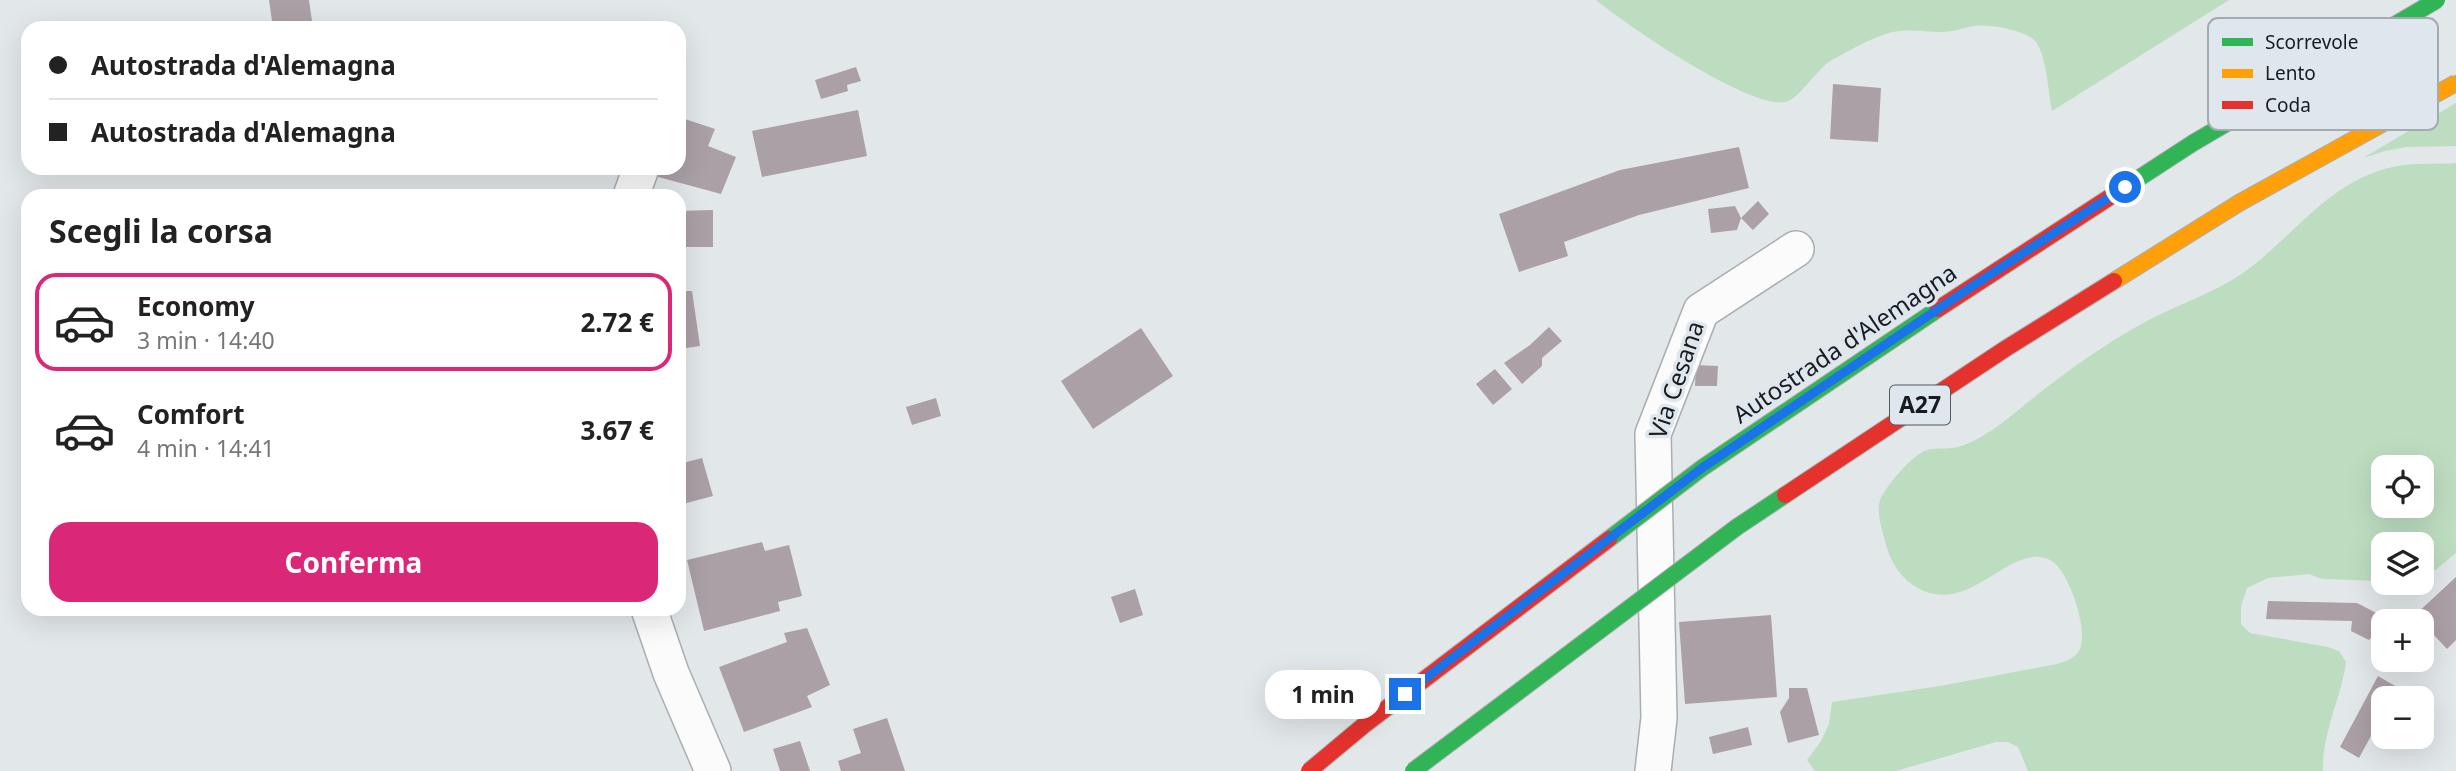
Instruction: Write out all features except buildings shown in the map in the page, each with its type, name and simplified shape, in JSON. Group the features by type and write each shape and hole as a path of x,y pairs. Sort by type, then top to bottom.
{"highway":[{"name":"Autostrada d'Alemagna","path":"2406,18 2437,0"},
{"name":"A27","path":"2438,93 2456,83"},
{"name":"Autostrada d'Alemagna","path":"1309,771 1374,718 1702,468 1968,289 2215,130"},
{"name":"A27","path":"1413,771 1737,527 1993,356 2239,203 2371,130"}],"street":[{"name":"Via Cesana","path":"1653,771 1659,718 1653,434 1701,311 1796,249"},
{"path":"651,616 671,673 713,771"}],"green space":[{"path":"1596,0 2229,0 2052,111 2044,63 2038,46 2029,36 2006,28 1974,26 1946,32 1902,31 1882,35 1826,64 1791,100 1768,101 1744,93 1688,63"},
{"path":"2456,103 2456,146 2406,147 2363,158 2410,130 2438,130 2438,114"},
{"path":"2456,163 2456,553 2434,571 2434,532 2371,532 2371,581 2322,579 2309,574 2268,578 2247,588 2241,606 2241,624 2250,633 2328,647 2339,651 2346,662 2325,743 2323,771 2028,771 2018,747 2008,742 1996,742 1896,771 1815,771 1807,760 1829,724 1832,702 1940,686 2057,664 2075,656 2082,642 2076,602 2064,575 2050,560 2035,557 2019,561 1970,588 1952,594 1933,594 1913,585 1903,576 1889,554 1879,510 1883,494 1907,464 1927,450 1958,447 1981,437 2091,355 2143,323 2243,273 2330,197 2349,184 2370,174 2408,165"}],"traffic: fast":[{"path":"2406,18 2437,0"},
{"path":"2130,184 2215,130"},
{"path":"1609,539 1702,468 1938,309"},
{"path":"1413,771 1737,527 1785,495"}],"traffic: slow":[{"path":"2438,93 2456,83"},
{"path":"2114,281 2239,203 2371,130"}],"traffic: jam":[{"path":"1938,309 2130,184"},
{"path":"1785,495 2005,349 2114,281"},
{"path":"1309,771 1363,726 1609,539"}],"route":[{"path":"1405,694 1702,468 2125,187"}]}
